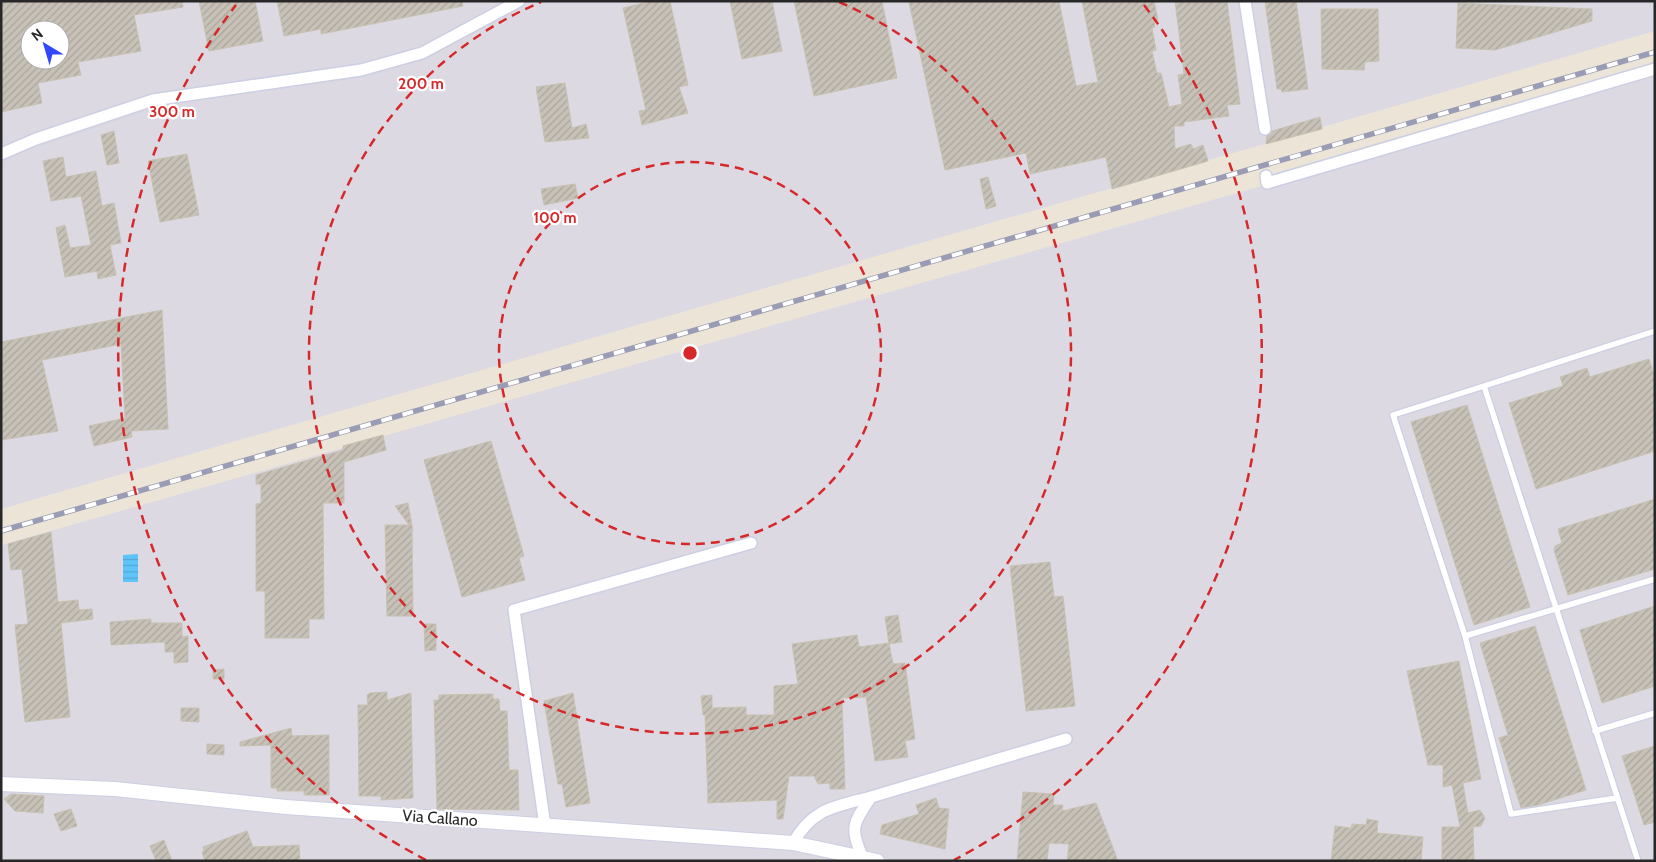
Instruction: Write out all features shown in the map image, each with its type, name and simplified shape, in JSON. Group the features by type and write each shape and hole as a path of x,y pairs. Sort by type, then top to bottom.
{"street":[{"path":"1,154 36,139 153,100 361,70 422,53 519,1"},
{"path":"1245,1 1265,129"},
{"path":"1266,176 1267,183 1655,69"},
{"path":"545,826 514,610 751,543"},
{"path":"793,844 802,828 817,815 1066,739"},
{"name":"Via Callano","path":"1,784 115,789 286,807 793,844 862,856 878,861"},
{"path":"862,856 855,840 853,827 856,818 871,797"}],"lane":[{"path":"1617,798 1511,814 1465,636 1393,415 1655,331"},
{"path":"1484,386 1638,861"},
{"path":"1465,636 1655,579"},
{"path":"1596,731 1655,713"}],"shaded area":[{"path":"1,1 1655,1 1655,31 1,509"},
{"path":"1655,74 1655,861 1,861 1,545"}],"water":[{"path":"138,554 138,582 123,582 123,555"}],"building":[{"path":"1,1 182,1 183,7 134,15 141,51 78,62 81,75 38,83 42,103 1,112"},
{"path":"199,1 255,1 263,41 209,51"},
{"path":"277,1 462,1 463,6 321,34 321,29 284,36"},
{"path":"651,1 670,1 688,85 679,87 688,113 642,125 639,111 646,110 623,8"},
{"path":"730,1 772,1 782,51 742,59"},
{"path":"794,1 882,1 897,78 814,96"},
{"path":"1059,1 1076,86 1098,82 1082,1 1154,1 1158,20 1154,21 1155,27 1152,28 1156,50 1152,51 1157,73 1161,73 1169,107 1182,104 1178,75 1184,74 1175,1 1227,1 1240,104 1227,105 1229,116 1184,122 1184,126 1174,126 1175,149 1191,144 1193,149 1203,145 1208,161 1112,189 1106,157 1030,174 1026,153 945,170 909,2"},
{"path":"1265,1 1296,1 1308,89 1282,92 1281,89 1277,89"},
{"path":"1458,3 1592,9 1592,21 1495,50 1456,48"},
{"path":"1321,9 1378,9 1379,61 1365,62 1364,70 1322,69"},
{"path":"565,83 572,128 586,124 589,138 545,142 536,87"},
{"path":"1320,117 1322,129 1266,144 1267,136 1272,131"},
{"path":"114,131 119,163 107,165 101,135"},
{"path":"187,154 199,215 160,222 148,161"},
{"path":"63,157 66,177 96,171 102,206 114,203 121,243 110,245 116,275 98,279 97,271 65,277 56,228 65,225 70,248 91,245 81,196 51,201 43,161"},
{"path":"988,177 996,206 986,209 980,179"},
{"path":"575,184 578,198 544,205 541,189"},
{"path":"162,310 168,429 131,431 132,437 94,446 89,426 125,418 121,344 42,360 58,431 1,440 1,342"},
{"path":"1649,359 1655,378 1655,451 1536,489 1509,403 1563,386 1560,377 1587,368 1590,377"},
{"path":"1467,405 1530,607 1474,625 1411,422"},
{"path":"383,435 386,450 344,462 344,503 323,503 324,619 309,619 309,638 265,638 265,591 256,591 256,504 261,503 261,484 256,484 256,475 343,450 343,446"},
{"path":"491,441 524,556 519,558 525,580 462,597 424,460"},
{"path":"1655,499 1655,569 1568,595 1554,550 1555,546 1562,543 1558,529"},
{"path":"408,503 413,531 413,616 387,616 385,525 409,525 395,506"},
{"path":"51,532 58,602 78,600 79,610 92,609 93,619 61,623 70,717 25,722 15,625 28,624 22,569 11,570 8,544"},
{"path":"1050,562 1054,597 1063,596 1075,706 1026,711 1010,566"},
{"path":"1655,606 1655,686 1602,703 1580,630"},
{"path":"898,615 902,642 889,644 885,617"},
{"path":"151,619 151,623 182,623 182,637 188,636 188,662 174,663 174,652 165,652 165,642 111,645 110,622"},
{"path":"424,624 436,624 436,650 425,651"},
{"path":"1535,626 1586,790 1538,805 1521,808 1499,738 1508,735 1480,643"},
{"path":"857,635 859,647 889,643 893,664 905,663 915,739 905,741 908,757 875,761 866,697 842,698 845,789 830,789 830,783 818,784 814,776 789,776 783,819 777,819 777,800 708,803 705,715 703,715 701,696 712,695 712,708 746,707 746,715 774,715 774,686 798,684 792,644"},
{"path":"1459,661 1481,779 1463,783 1466,802 1468,813 1480,810 1485,818 1481,826 1473,827 1474,861 1442,861 1442,827 1460,827 1452,785 1443,787 1443,765 1428,765 1407,671"},
{"path":"224,669 224,679 213,679 213,670"},
{"path":"387,692 387,700 411,693 413,798 381,800 381,796 359,796 358,705 368,705 367,695 370,693"},
{"path":"573,693 590,803 566,807 562,784 558,784 544,701"},
{"path":"493,694 493,699 499,699 500,711 507,711 509,770 518,770 519,810 437,809 434,700 439,700 439,695"},
{"path":"181,708 199,708 199,722 181,721"},
{"path":"291,728 292,736 329,735 329,795 304,795 304,791 277,791 277,788 271,788 271,745 240,746 240,742"},
{"path":"207,744 224,745 224,755 207,754"},
{"path":"1655,746 1655,822 1644,825 1622,756"},
{"path":"1023,792 1054,794 1053,805 1063,805 1062,811 1096,803 1118,861 1067,861 1069,844 1049,843 1047,861 1017,861"},
{"path":"11,794 44,796 43,813 15,811 4,799"},
{"path":"936,798 939,808 949,809 945,849 880,834 882,825 919,814 916,805"},
{"path":"71,809 77,826 61,831 54,814"},
{"path":"1367,819 1378,821 1377,833 1423,837 1421,861 1331,861 1335,826 1351,828 1352,824 1366,825"},
{"path":"247,831 253,847 299,845 300,861 205,861 202,852 204,851 203,847"},
{"path":"164,840 172,861 156,861 150,846"}],"railway":[{"path":"1,531 1655,52"}]}
